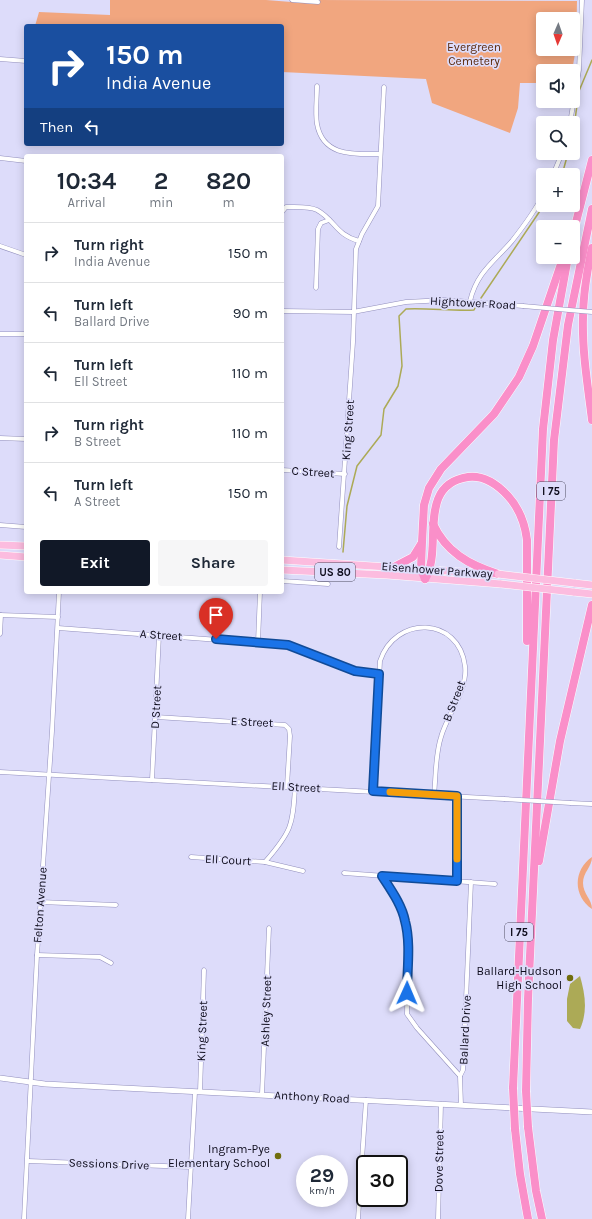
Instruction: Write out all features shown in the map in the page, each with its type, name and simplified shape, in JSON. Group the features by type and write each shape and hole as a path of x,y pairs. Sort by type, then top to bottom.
{"highway":[{"path":"575,220 592,160"},
{"name":"I 75","path":"543,1219 540,1209 528,1127 526,1051 548,549 557,412 568,325 592,209"},
{"path":"576,220 577,215"},
{"path":"592,248 584,292 583,343 592,420"},
{"path":"425,579 422,569 422,542 424,505 429,488 441,469 497,410 519,377 533,346 561,264"},
{"name":"I 75","path":"528,1219 522,1186 515,1129 513,1088 542,429 553,340 567,264"},
{"path":"425,579 431,570 434,509 439,496 449,485 462,478 478,477 492,482 508,495 516,506 522,519 527,540 526,625 530,680"},
{"path":"433,523 443,541 455,554 478,567 498,574"},
{"path":"394,567 413,557 422,542"},
{"path":"533,890 560,741 591,617 592,605"},
{"path":"522,1186 523,1219"}],"main road":[{"path":"0,545 24,546"},
{"path":"0,556 24,557"},
{"name":"Eisenhower Parkway","path":"284,560 498,574 592,585"},
{"name":"Eisenhower Parkway","path":"284,570 501,584 592,594"}],"street":[{"path":"292,0 318,2"},
{"path":"571,116 579,70 582,0"},
{"path":"0,59 24,61"},
{"path":"317,86 317,124 321,136 333,150 348,154 380,154"},
{"name":"King Street","path":"339,547 353,342 356,249 378,206 384,87"},
{"path":"0,159 24,161"},
{"path":"470,301 475,284 480,275 518,233 536,206"},
{"path":"284,210 286,207 317,210 342,234 350,239 359,241"},
{"path":"316,288 318,229 321,223 329,220"},
{"path":"0,246 24,254"},
{"name":"Hightower Road","path":"284,311 353,312 406,302 470,301 592,312"},
{"path":"0,334 24,334"},
{"path":"0,438 24,439"},
{"name":"C Street","path":"284,470 345,474"},
{"path":"0,525 24,527"},
{"path":"284,581 328,584"},
{"name":"Felton Avenue","path":"24,1219 32,1082 37,955 59,594"},
{"path":"258,642 260,594"},
{"path":"0,634 1,615 58,617"},
{"name":"A Street","path":"58,628 288,645 343,667 361,672 379,674"},
{"name":"B Street","path":"373,791 379,674 383,653 393,639 410,628 434,628 449,636 460,647 465,671 460,692 441,736 434,795"},
{"name":"D Street","path":"152,780 159,635"},
{"name":"E Street","path":"156,717 285,725 289,729 290,736 288,786"},
{"name":"Ell Street","path":"0,772 288,786 592,804"},
{"name":"Ell Court","path":"265,862 286,836 293,818 295,787"},
{"path":"457,796 457,881"},
{"name":"Ell Court","path":"191,857 265,862 304,870"},
{"path":"344,873 495,884"},
{"path":"382,876 396,900 405,920 408,947 407,1014 417,1028 460,1076"},
{"name":"Ballard Drive","path":"461,1104 460,1076 463,1070 471,882"},
{"path":"40,902 116,904"},
{"name":"Ashley Street","path":"262,1094 268,928"},
{"path":"37,955 100,957 111,962"},
{"name":"King Street","path":"188,1219 198,1092 204,970"},
{"name":"Anthony Road","path":"0,1078 32,1082 198,1092 461,1104 592,1112"},
{"path":"358,1219 366,1100"},
{"name":"Dove Street","path":"438,1219 441,1104"},
{"name":"Sessions Drive","path":"28,1161 191,1167"}],"green space":[{"name":"Evergreen Cemetery","path":"110,0 266,0 317,4 317,0 577,1 577,12 536,12 536,56 575,56 573,64 536,64 536,83 520,83 518,108 510,133 432,103 426,79 284,72 284,24 36,24 39,12 110,15"},
{"path":"592,857 591,864 583,879 583,887 591,902 592,909 581,897 578,883 581,869"}],"shaded area":[{"path":"580,976 585,1009 583,1022 580,1029 573,1028 567,1021 567,999 570,984"}],"waterway":[{"path":"576,116 579,91 592,60"},
{"path":"564,168 566,160"},
{"path":"481,298 539,212"},
{"path":"343,552 347,506 357,466 381,435 384,409 398,386 402,366 399,316 406,309 474,310 476,306"}],"slow traffic":[{"path":"390,792 457,796 457,859"}],"place":[{"name":"Ballard-Hudson High School","path":"570,978"},
{"name":"Ingram-Pye Elementary School","path":"278,1156"}],"route":[{"path":"216,639 288,645 355,671 379,674 373,791 457,796 457,881 382,876 402,911 405,920 408,947 407,993"}]}
